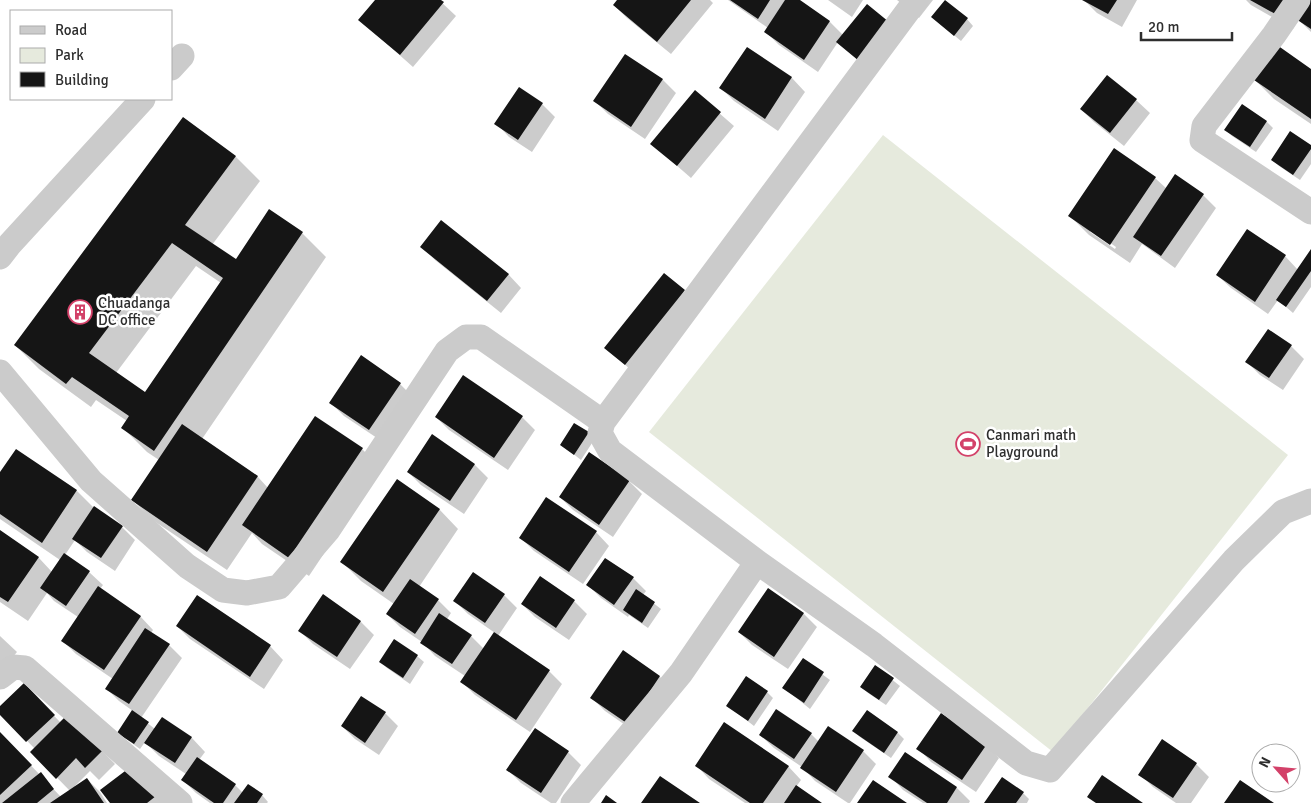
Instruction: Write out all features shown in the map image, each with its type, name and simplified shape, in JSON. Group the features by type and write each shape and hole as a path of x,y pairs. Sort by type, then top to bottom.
{"street":[{"path":"916,0 603,422 600,433 610,451 756,562 874,645 1026,763 1050,770 1234,560 1283,512 1311,501"},
{"path":"1298,0 1274,35 1204,126 1202,140 1311,212"},
{"path":"0,257 142,100"},
{"path":"0,372 91,480 187,566 223,590 247,593 279,587 322,537 447,351 466,337 481,337 603,422"},
{"path":"573,803 681,674 756,562"},
{"path":"0,677 13,666 26,668 180,803"}],"green space":[{"name":"Canmari math Playground","path":"883,135 1288,455 1053,752 649,432"}],"building":[{"path":"375,0 441,0 444,2 400,55 358,20"},
{"path":"617,0 691,0 657,42 613,5"},
{"path":"730,0 770,0 758,19"},
{"path":"785,0 800,0 830,21 804,60 764,32"},
{"path":"945,0 968,18 954,36 931,17"},
{"path":"1082,0 1117,0 1108,14"},
{"path":"1250,0 1289,0 1279,16"},
{"path":"1309,0 1311,0 1311,29 1296,19"},
{"path":"867,4 889,22 859,61 836,42"},
{"path":"1277,45 1311,69 1311,119 1254,80"},
{"path":"747,47 792,77 765,119 719,88"},
{"path":"625,54 663,79 631,127 593,101"},
{"path":"1107,75 1137,99 1110,133 1080,109"},
{"path":"519,87 543,103 518,140 494,124"},
{"path":"695,90 721,112 677,166 650,144"},
{"path":"1242,104 1267,121 1250,147 1224,130"},
{"name":"Chuadanga DC office","path":"183,117 236,156 185,225 236,259 269,209 303,232 154,451 121,428 129,416 72,377 66,384 14,345","holes":["172,243 223,278 145,392 89,353"]},
{"path":"1290,131 1311,145 1311,149 1293,175 1271,160"},
{"path":"1114,148 1156,177 1110,245 1068,216"},
{"path":"1175,174 1204,194 1161,256 1133,237"},
{"path":"441,220 509,274 487,301 420,247"},
{"path":"1247,229 1286,255 1255,302 1216,275"},
{"path":"1311,249 1311,271 1286,307 1276,300"},
{"path":"664,273 685,290 625,365 604,348"},
{"path":"1268,329 1292,345 1269,378 1245,362"},
{"path":"361,355 401,383 369,430 329,403"},
{"path":"463,375 523,416 494,458 435,417"},
{"path":"315,416 363,448 289,558 242,525"},
{"path":"574,423 589,432 574,455 560,445"},
{"path":"182,424 258,476 207,552 131,500"},
{"path":"432,434 475,464 450,501 407,472"},
{"path":"16,449 77,490 42,543 0,514 0,472"},
{"path":"589,452 630,480 599,525 559,497"},
{"path":"397,479 440,509 383,592 340,562"},
{"path":"546,497 597,531 569,572 519,538"},
{"path":"94,506 123,526 101,558 72,539"},
{"path":"0,530 39,557 8,602 0,597"},
{"path":"64,553 90,571 66,606 40,588"},
{"path":"605,558 634,577 614,605 586,585"},
{"path":"473,572 505,594 485,623 453,601"},
{"path":"540,576 575,600 556,628 521,604"},
{"path":"410,579 439,599 415,634 386,614"},
{"path":"98,586 141,616 104,670 61,641"},
{"path":"768,588 804,613 774,657 738,632"},
{"path":"636,589 655,602 642,623 623,610"},
{"path":"323,594 361,621 337,657 298,631"},
{"path":"197,595 271,645 250,677 176,626"},
{"path":"439,613 472,635 452,664 420,643"},
{"path":"145,628 170,644 129,704 105,689"},
{"path":"494,632 550,670 516,720 460,682"},
{"path":"394,639 418,655 403,678 379,662"},
{"path":"623,650 660,676 628,724 590,698"},
{"path":"803,658 824,672 804,703 782,688"},
{"path":"875,665 894,678 879,700 860,687"},
{"path":"746,676 768,691 748,721 726,706"},
{"path":"24,683 55,715 26,742 0,715 0,706"},
{"path":"361,696 386,712 365,743 341,726"},
{"path":"776,709 812,733 794,759 759,735"},
{"path":"132,710 149,722 134,744 117,733"},
{"path":"867,710 898,732 884,753 852,731"},
{"path":"941,713 987,744 962,780 916,749"},
{"path":"68,714 103,750 85,768 76,758 56,779 30,752"},
{"path":"162,717 192,737 175,763 144,743"},
{"path":"724,722 789,766 763,803 750,803 695,766"},
{"path":"828,726 864,750 836,792 800,768"},
{"path":"535,728 569,751 541,793 506,770"},
{"path":"0,732 32,765 0,795"},
{"path":"1162,739 1197,763 1173,798 1138,775"},
{"path":"905,752 957,787 947,803 927,803 888,777"},
{"path":"197,757 236,784 223,803 214,803 181,780"},
{"path":"133,765 156,796 147,803 110,803 100,790"},
{"path":"41,772 54,789 37,803 2,803"},
{"path":"1102,775 1143,803 1096,803 1087,797"},
{"path":"660,776 700,803 641,803"},
{"path":"1002,777 1024,792 1016,803 984,803"},
{"path":"87,778 104,803 50,803"},
{"path":"873,780 907,803 857,803"},
{"path":"1240,780 1251,787 1251,793 1259,793 1274,803 1224,803"},
{"path":"248,784 263,794 257,803 234,803"},
{"path":"796,785 822,803 784,803"},
{"path":"606,795 617,803 601,803"}],"place":[{"name":"Chuadanga DC office","path":"80,312"},
{"name":"Canmari math Playground","path":"968,444"}]}
